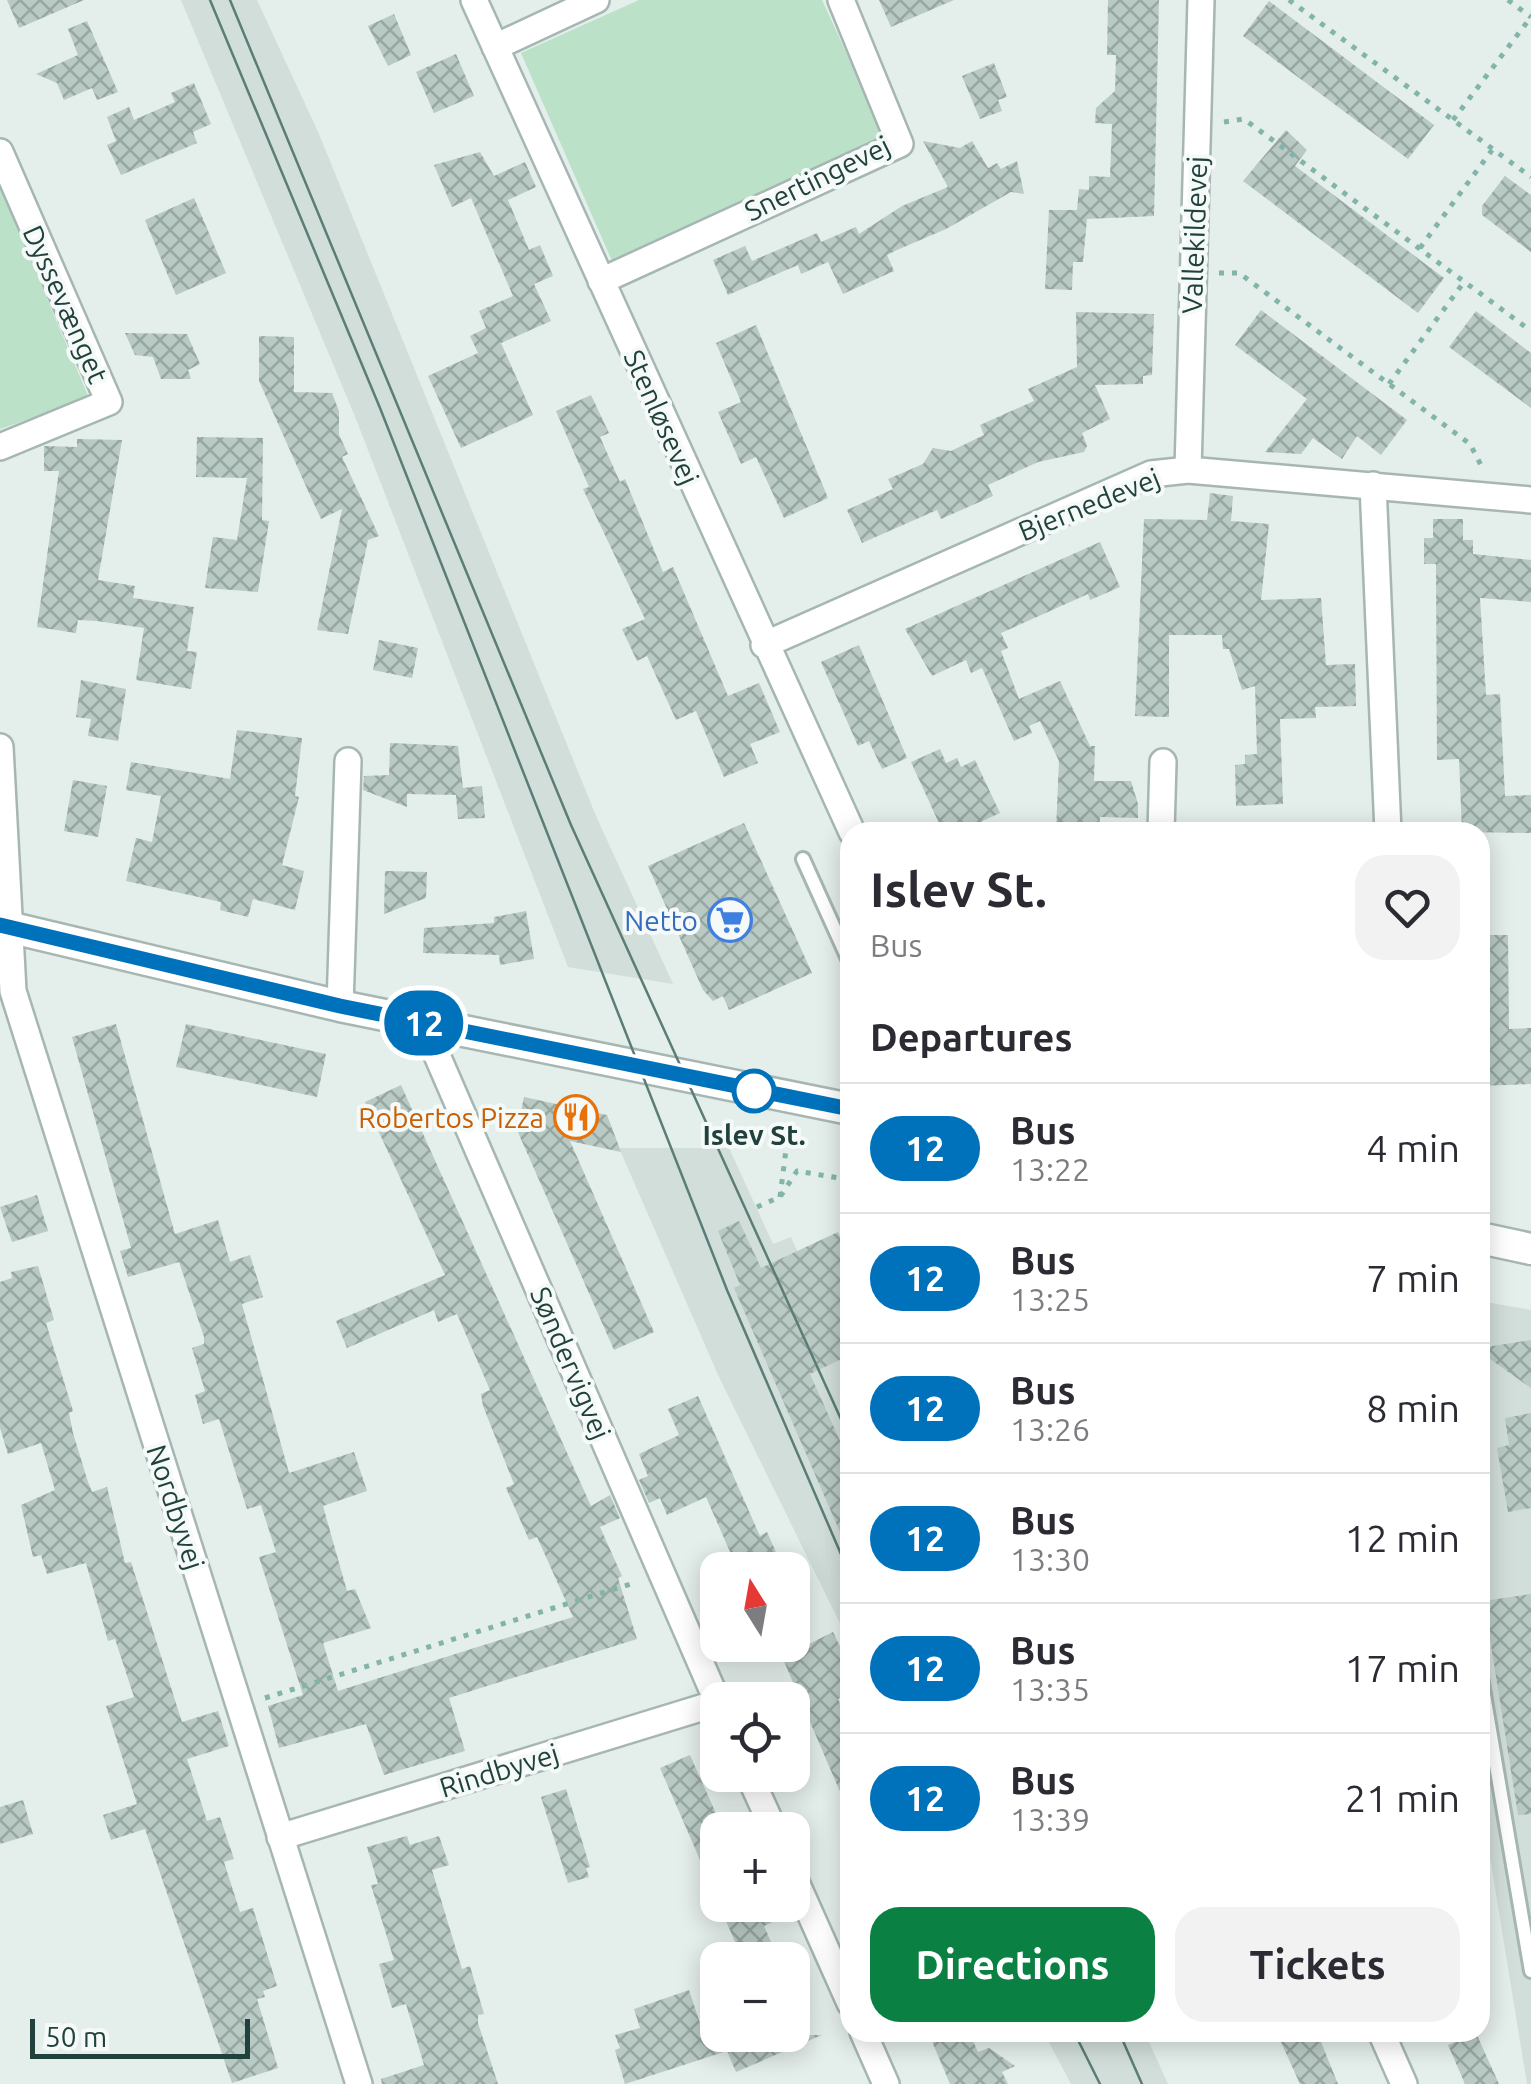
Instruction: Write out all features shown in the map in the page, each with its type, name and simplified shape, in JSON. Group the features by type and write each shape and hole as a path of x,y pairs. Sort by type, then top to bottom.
{"street":[{"name":"Stenløsevej","path":"474,0 847,822"},
{"path":"495,46 596,0"},
{"name":"Snertingevej","path":"600,281 900,144 841,0"},
{"name":"Vallekildevej","path":"1188,470 1200,0"},
{"name":"Dyssevænget","path":"0,152 109,402 0,447"},
{"name":"Bjernedevej","path":"764,645 1151,474 1188,470 1531,500"},
{"path":"1373,485 1388,822"},
{"path":"0,747 4,926 340,1006 840,1107"},
{"path":"340,1006 348,760"},
{"path":"1161,822 1163,762"},
{"name":"Nordbyvej","path":"4,926 13,991 359,2084"},
{"name":"Søndervigvej","path":"424,1023 708,1682"},
{"path":"1490,1240 1531,1248"},
{"name":"Rindbyvej","path":"280,1837 700,1708"},
{"path":"810,1913 840,1981"},
{"path":"867,2042 884,2084"},
{"path":"1385,2042 1404,2084"}],"lane":[{"path":"802,859 840,941"},
{"path":"1490,1730 1531,1971"}],"path":[{"path":"1288,0 1531,176"},
{"path":"1453,120 1531,17 1508,0"},
{"path":"1197,127 1244,119 1531,330"},
{"path":"1420,248 1493,149"},
{"path":"1193,274 1239,273 1470,444 1496,497"},
{"path":"1389,384 1465,282"},
{"path":"780,1197 793,1098"},
{"path":"757,1207 780,1197 797,1171 839,1178"},
{"path":"239,1706 662,1574"}],"shaded area":[{"path":"181,0 257,0 319,134 596,816 673,984 568,967 356,419"},
{"path":"619,1148 729,1148 773,1244 791,1237 840,1346 840,1624 810,1562 810,1552 805,1552 719,1377"},
{"path":"1490,1303 1531,1310 1531,2084 1527,2084 1490,1857"},
{"path":"1049,2042 1149,2042 1168,2084 1071,2084"}],"green space":[{"path":"639,0 822,0 886,139 612,261 521,53"},
{"path":"0,187 89,398 0,429"}],"building":[{"path":"7,0 84,0 19,28"},
{"path":"879,0 954,0 891,27"},
{"path":"1108,0 1159,0 1154,216 1087,219 1083,262 1073,262 1072,290 1045,289 1049,210 1077,210 1079,189 1089,190 1089,176 1110,177 1112,124 1095,123 1096,108 1115,91 1116,55 1107,55"},
{"path":"1269,1 1434,125 1408,159 1243,36"},
{"path":"394,14 411,55 388,66 368,26"},
{"path":"87,21 118,92 97,100 92,88 64,100 57,83 36,74 78,55 68,29"},
{"path":"456,54 474,96 434,113 416,72"},
{"path":"994,63 1007,97 998,100 1002,111 980,119 962,76"},
{"path":"194,83 211,124 193,132 197,143 121,175 107,145 116,141 107,117 129,107 134,120 175,102 171,93"},
{"path":"1286,130 1307,150 1295,166 1444,278 1418,313 1243,181"},
{"path":"923,141 960,148 972,141 988,168 997,163 1001,169 1017,161 1024,194 1011,192 946,229 887,255 894,271 843,294 828,262 801,274 798,265 728,295 713,260 745,246 752,261 817,233 821,242 856,227 859,234 902,206 948,187"},
{"path":"480,152 494,176 525,162 536,187 508,200 529,250 540,245 553,276 534,284 551,321 501,343 533,415 461,448 428,376 478,353 470,336 486,328 479,311 513,296 471,198 452,207 434,165"},
{"path":"1505,176 1531,195 1531,252 1482,215 1482,206"},
{"path":"194,198 226,273 176,295 145,220"},
{"path":"1261,310 1407,420 1381,455 1357,436 1342,459 1313,438 1301,454 1265,452 1307,399 1235,345"},
{"path":"1476,311 1531,353 1531,408 1449,347"},
{"path":"1076,312 1154,314 1152,375 1143,376 1143,384 1095,385 1110,419 1082,433 1087,446 1084,452 1038,462 988,485 993,496 941,519 937,510 862,543 847,510 893,489 888,479 923,464 933,448 951,451 984,435 980,425 1034,401 1028,389 1077,367"},
{"path":"756,325 828,498 784,518 756,457 741,464 718,412 741,402 716,343"},
{"path":"125,333 187,334 200,364 188,370 191,379 161,379 153,357 135,355"},
{"path":"259,336 294,337 294,392 332,393 339,411 339,435 348,454 342,457 379,536 368,540 348,634 317,630 342,509 321,519 259,381"},
{"path":"591,395 609,433 600,437 620,482 625,479 663,572 673,567 728,696 759,683 780,732 750,744 758,763 724,777 696,711 676,720 647,656 637,661 622,629 645,619 583,489 589,487 556,411"},
{"path":"197,437 263,438 262,520 269,521 258,592 205,588 213,537 237,540 247,478 196,477"},
{"path":"77,439 122,440 98,580 135,586 133,598 194,607 187,651 197,652 191,689 136,680 144,628 78,620 76,633 37,627 59,471 44,471 44,446 77,447"},
{"path":"1210,493 1233,496 1231,521 1269,524 1261,600 1321,598 1326,665 1355,664 1356,706 1315,707 1316,718 1280,719 1283,804 1236,806 1235,765 1245,764 1245,755 1257,754 1255,686 1242,690 1229,649 1223,649 1222,635 1169,635 1169,717 1135,716 1144,519 1207,520"},
{"path":"1433,519 1463,519 1463,540 1473,540 1473,554 1531,560 1531,602 1480,598 1486,695 1500,694 1505,796 1531,795 1531,833 1490,832 1490,822 1462,822 1459,759 1437,760 1436,564 1424,564 1424,538 1433,538"},
{"path":"1100,542 1120,587 1090,600 1088,594 1001,633 1008,648 1001,651 1019,699 1060,681 1090,746 1095,746 1094,781 1131,781 1138,818 1056,822 1059,761 1040,721 1029,726 1032,733 1014,741 982,668 971,673 966,660 932,676 905,629"},
{"path":"379,640 418,648 412,678 373,670"},
{"path":"859,645 907,758 882,769 869,741 858,746 821,662"},
{"path":"81,680 126,689 118,741 88,736 91,719 76,717"},
{"path":"237,730 302,738 295,796 299,797 282,865 304,871 295,910 253,899 248,917 220,910 221,902 126,881 136,838 152,842 161,796 126,790 131,762 230,779"},
{"path":"390,743 458,746 463,788 482,786 485,818 458,819 456,795 407,794 407,807 363,790 364,776 389,775"},
{"path":"940,749 946,763 957,758 961,767 975,760 1000,813 981,822 938,822 911,762"},
{"path":"73,780 107,786 98,837 64,831"},
{"name":"Netto","path":"744,823 812,973 729,1010 723,996 713,1001 703,990 648,866"},
{"path":"385,871 427,872 426,898 384,914"},
{"path":"526,911 534,959 500,965 499,955 423,953 424,928 494,923 494,917"},
{"path":"1490,935 1508,935 1509,1029 1531,1028 1531,1084 1490,1086"},
{"path":"116,1024 175,1234 218,1220 230,1262 250,1255 263,1297 242,1304 289,1473 354,1452 367,1491 323,1506 347,1591 355,1589 371,1628 323,1643 338,1691 573,1617 537,1537 529,1540 506,1488 514,1484 481,1394 490,1390 457,1314 438,1322 434,1310 347,1348 336,1321 445,1275 365,1102 401,1085 591,1506 610,1495 620,1518 600,1527 622,1576 618,1578 637,1639 449,1698 465,1751 384,1775 366,1724 279,1748 268,1706 303,1695 259,1557 276,1552 261,1505 247,1509 219,1419 203,1424 195,1395 205,1391 192,1348 204,1344 204,1337 179,1262 128,1277 120,1251 131,1248 72,1037"},
{"path":"186,1024 326,1054 317,1097 176,1067"},
{"path":"524,1097 607,1115 621,1152 570,1141 654,1332 614,1350 517,1130"},
{"path":"37,1195 48,1231 12,1242 0,1207"},
{"path":"739,1221 761,1268 838,1232 840,1236 840,1360 810,1374 840,1441 840,1532 734,1288 740,1285 718,1231"},
{"path":"38,1266 54,1320 46,1323 73,1411 69,1413 73,1433 87,1479 92,1492 107,1487 125,1563 131,1562 182,1722 218,1711 229,1746 187,1759 207,1821 220,1817 234,1859 224,1862 240,1912 253,1908 277,1986 263,1991 265,1997 257,1999 278,2068 232,2083 145,1829 111,1840 103,1815 137,1804 106,1706 134,1697 115,1639 108,1641 86,1563 47,1574 41,1555 33,1557 21,1505 55,1490 41,1443 8,1454 0,1428 0,1282 12,1278 11,1272"},
{"path":"1531,1340 1531,1388 1490,1359 1490,1346"},
{"path":"698,1396 760,1536 767,1532 776,1552 730,1552 706,1497 667,1515 660,1498 649,1503 639,1480 648,1476 639,1454 679,1435 668,1409"},
{"path":"1531,1413 1531,1508 1508,1512 1497,1448 1509,1445 1505,1418"},
{"path":"1531,1594 1531,1814 1518,1815 1490,1639 1490,1600"},
{"path":"833,1632 840,1646 840,1792 810,1722 810,1682 793,1682 784,1662 810,1662 810,1644"},
{"path":"690,1755 700,1778 700,1792 706,1792 715,1812 700,1812 700,1860 660,1768"},
{"path":"566,1789 590,1867 586,1868 589,1877 568,1883 541,1797"},
{"path":"23,1800 33,1834 0,1844 0,1807"},
{"path":"407,1836 410,1845 439,1836 449,1865 432,1870 462,1969 470,1966 484,2014 478,2015 478,2023 498,2084 382,2084 381,2079 424,2065 406,2004 392,2008 379,1964 394,1960 371,1885 378,1884 367,1847"},
{"path":"726,1922 773,1922 764,1926 771,1942 735,1942"},
{"path":"689,1990 700,2023 700,2052 724,2052 625,2084 615,2035 640,2028 634,2009"},
{"path":"932,2042 974,2042 978,2052 989,2048 1015,2066 1002,2072 1008,2084 950,2084"},
{"path":"1281,2042 1321,2042 1338,2084 1300,2084"},
{"path":"1480,2042 1499,2084 1465,2084 1448,2045"},
{"path":"727,2052 782,2052 736,2072"}],"tram line":[{"path":"210,0 380,408 727,1290 840,1552"},
{"path":"230,0 571,825 840,1417"},
{"path":"1079,2042 1100,2084"},
{"path":"1123,2042 1142,2084"}],"bus line":[{"name":"12","path":"0,925 340,1006 840,1107"}],"place":[{"name":"Netto","path":"730,920"},
{"name":"Islev St.","path":"754,1091"},
{"name":"Robertos Pizza","path":"576,1117"}]}
